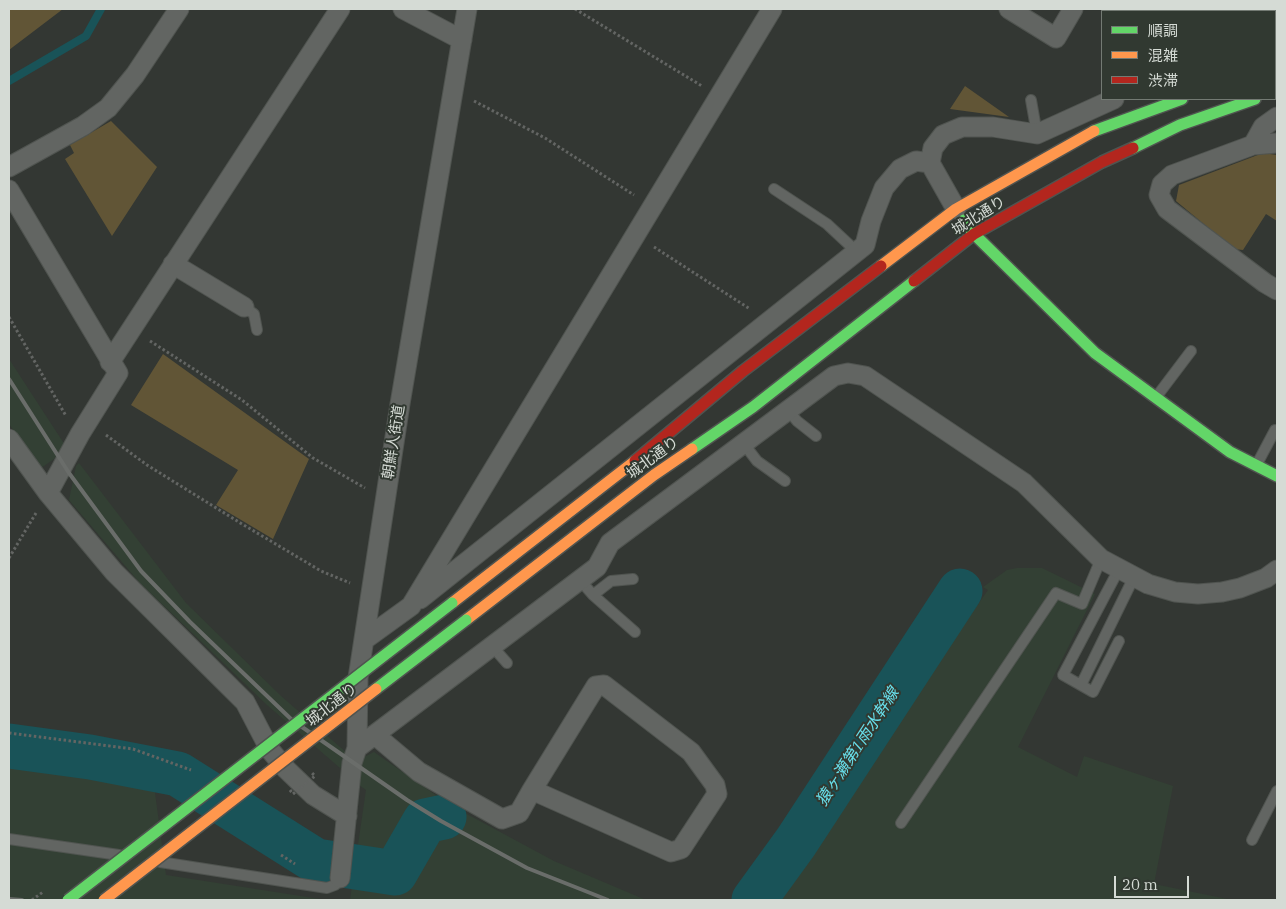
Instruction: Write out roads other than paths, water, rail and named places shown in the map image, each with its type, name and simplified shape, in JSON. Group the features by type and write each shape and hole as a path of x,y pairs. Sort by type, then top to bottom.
{"main road":[{"name":"城北通り","path":"68,900 639,458 743,371 956,209 1092,132 1179,100"},
{"name":"城北通り","path":"104,900 654,475 753,407 974,234 1102,162 1180,125 1252,100"},
{"path":"956,209 974,234 1095,353 1230,452 1277,476"}],"street":[{"path":"9,167 83,126 108,108 135,76 179,9"},
{"path":"110,362 340,9"},
{"path":"402,9 462,40"},
{"name":"朝鮮人街道","path":"340,876 352,763 357,748 358,678 386,499 394,403 424,306 453,95 467,9"},
{"path":"411,606 531,410 635,234 722,99 772,9"},
{"path":"1009,9 1056,38 1073,9"},
{"path":"956,209 930,163 933,148 943,135 962,127 993,126 1037,134 1082,108 1110,100"},
{"path":"1253,145 1263,127 1277,117"},
{"path":"1277,143 1253,145 1172,175 1162,184 1159,195 1167,209 1277,290"},
{"path":"364,640 411,606 589,458 769,321 789,300 857,252 865,245 871,221 884,188 900,169 916,161 930,163"},
{"path":"9,190 118,373 76,442 48,493"},
{"path":"174,264 244,307"},
{"path":"357,748 597,567 610,543 715,472 744,444 834,376 848,373 865,376 938,432 1024,483 1101,559 1148,584 1175,592 1198,594 1240,588 1268,572"},
{"path":"9,439 48,493 114,572 245,702 270,750 286,769 313,795 347,816"},
{"path":"375,735 419,772 502,819 519,813 532,790 596,686 604,685 691,752 715,785 717,794 681,849 671,852 532,790"}],"lane":[{"path":"1031,100 1037,134"},
{"path":"774,189 827,224 857,252"},
{"path":"244,307 254,314 257,330"},
{"path":"1157,397 1190,351"},
{"path":"789,410 796,421 816,436"},
{"path":"1257,465 1275,430"},
{"path":"744,444 756,461 785,481"},
{"path":"901,824 1056,593 1082,604 1101,559"},
{"path":"1081,685 1127,573"},
{"path":"1119,641 1093,692 1063,675 1127,573"},
{"path":"592,596 611,581 633,579"},
{"path":"580,580 592,596 635,632"},
{"path":"492,646 506,663"},
{"path":"1252,840 1277,791"},
{"path":"9,839 327,888 335,885 340,876"}],"waterway":[{"path":"9,81 86,36 101,9"},
{"name":"猿ヶ瀬第1雨水幹線","path":"754,900 796,842 960,591"},
{"path":"9,746 90,757 178,774 316,861 395,873 425,821 444,817"}],"railway":[{"path":"9,379 69,473 141,571 190,622 292,720 407,800 441,821 527,868 608,900"},
{"path":"9,899 22,900"}]}
